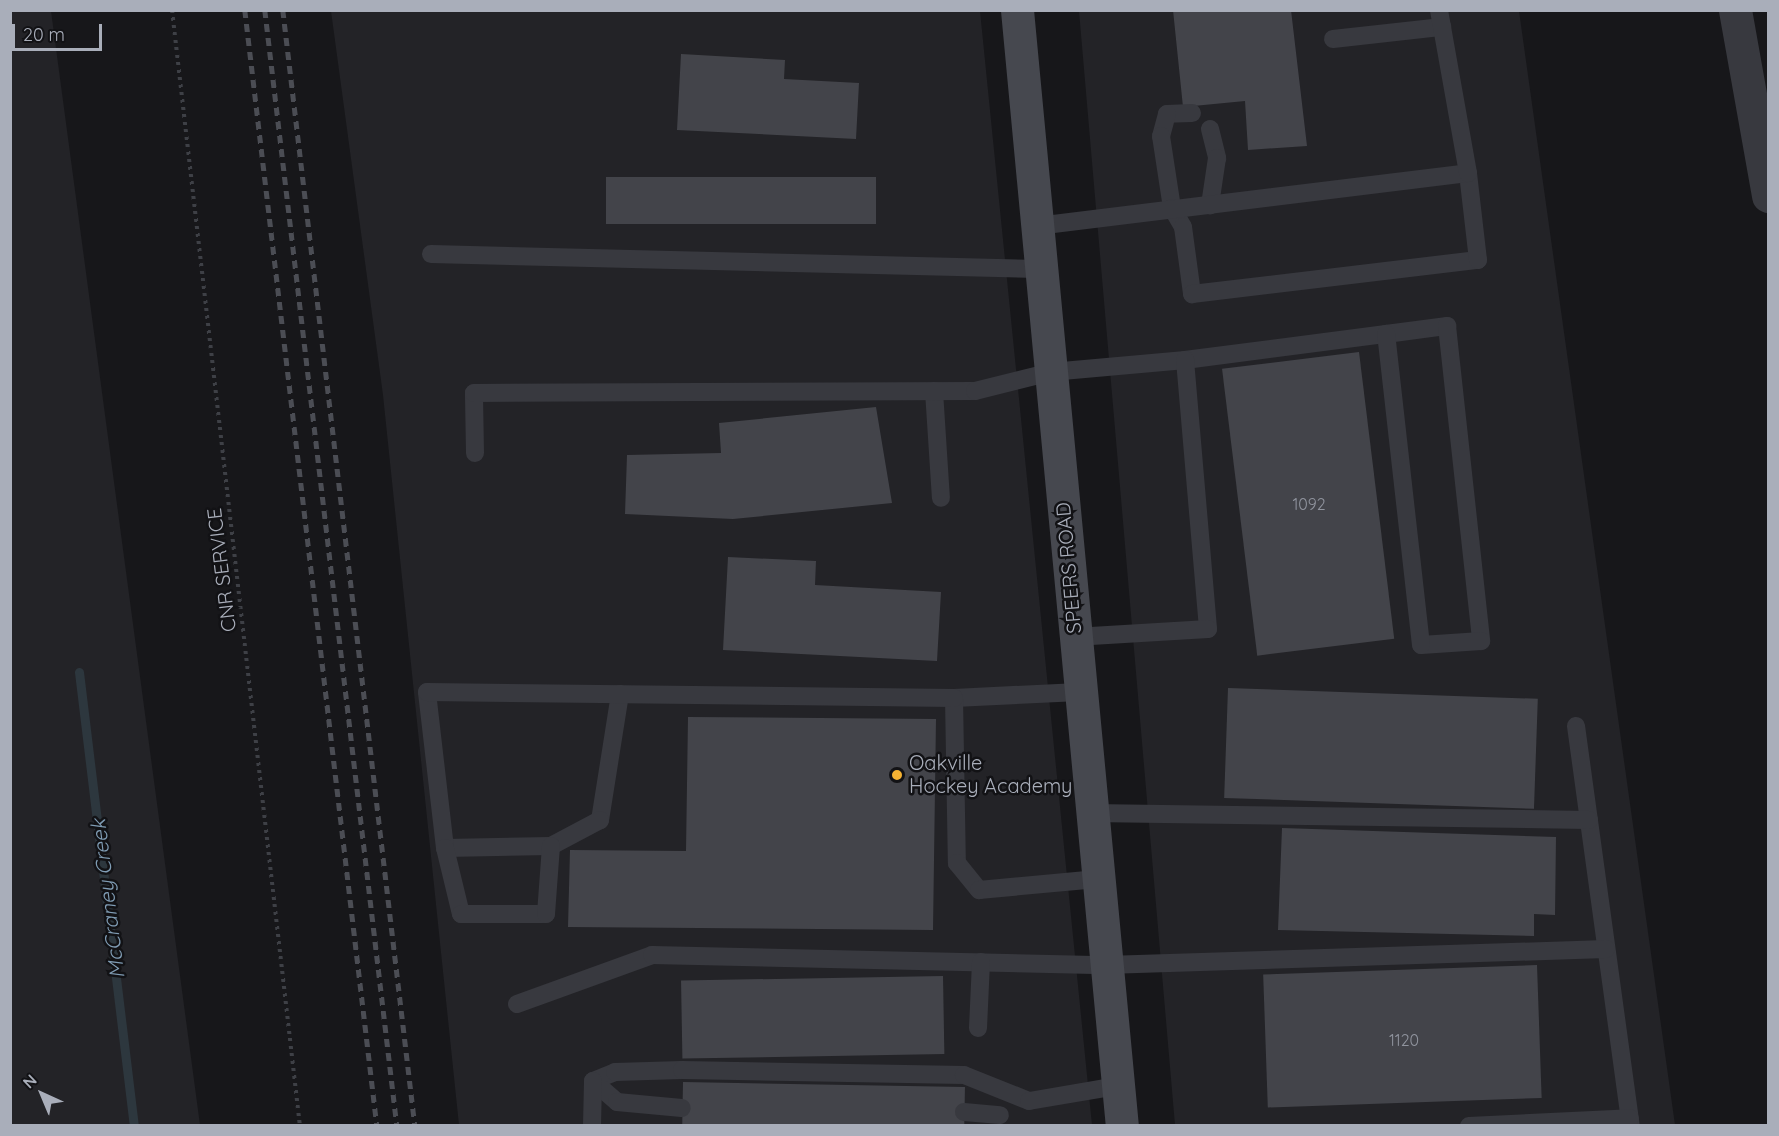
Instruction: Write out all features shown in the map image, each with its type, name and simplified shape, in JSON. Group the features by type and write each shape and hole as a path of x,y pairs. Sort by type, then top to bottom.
{"main road":[{"name":"SPEERS ROAD","path":"1017,10 1039,269 1051,372 1079,692 1122,1125"}],"street":[{"path":"1735,10 1768,196"}],"lane":[{"path":"1192,113 1167,114 1161,136 1172,208 1183,227 1192,294 1478,260 1468,173 1440,19 1333,39"},
{"path":"1210,129 1217,158 1210,205"},
{"path":"1037,226 1468,173"},
{"path":"430,254 1039,269"},
{"path":"475,453 474,393 975,391 1051,372 1185,360 1386,334 1447,327 1481,641 1421,645 1386,334"},
{"path":"1074,637 1208,629 1185,360"},
{"path":"934,391 941,498"},
{"path":"551,846 546,914 461,914 445,848 427,692 954,698 1079,692"},
{"path":"445,848 551,846 600,820 620,694"},
{"path":"954,698 957,863 979,890 1097,879"},
{"path":"1469,1125 1631,1121 1575,726"},
{"path":"1091,813 1589,820"},
{"path":"517,1004 652,955 1106,965 1606,949"},
{"path":"978,1028 981,962"},
{"path":"593,1082 615,1072 682,1070 952,1075 1029,1101 1118,1086"},
{"path":"593,1082 617,1102 682,1108"},
{"path":"592,1125 593,1082"},
{"path":"964,1113 999,1120 1001,1091"}],"path":[{"name":"CNR SERVICE","path":"172,10 300,1125"}],"shaded area":[{"path":"10,11 51,11 200,1125 11,1125"},
{"path":"331,11 980,11 1092,1125 459,1125 383,395"},
{"path":"1079,11 1519,11 1675,1125 1175,1125"}],"building":[{"path":"1173,10 1291,10 1307,146 1248,150 1245,101 1183,107"},
{"path":"681,54 785,60 784,79 859,83 856,139 677,130"},
{"path":"606,177 876,177 876,224 606,224"},
{"path":"1359,352 1394,639 1257,656 1222,369"},
{"path":"876,407 892,503 733,519 625,514 627,455 721,453 719,423"},
{"path":"728,557 816,561 815,585 941,592 937,661 723,650"},
{"path":"1228,688 1538,699 1534,809 1224,798"},
{"path":"688,717 936,719 933,930 568,927 570,850 686,851"},
{"path":"1282,828 1556,837 1555,915 1534,914 1534,936 1278,930"},
{"path":"1537,965 1542,1098 1268,1107 1263,975"},
{"path":"943,976 944,1054 682,1059 681,981"},
{"path":"683,1082 965,1087 964,1126 682,1126"}],"waterway":[{"name":"McCraney Creek","path":"79,672 134,1126"}],"railway":[{"path":"245,10 377,1126"},
{"path":"265,10 397,1126"},
{"path":"283,10 415,1126"}],"place":[{"name":"Oakville Hockey Academy","path":"897,775"}]}
